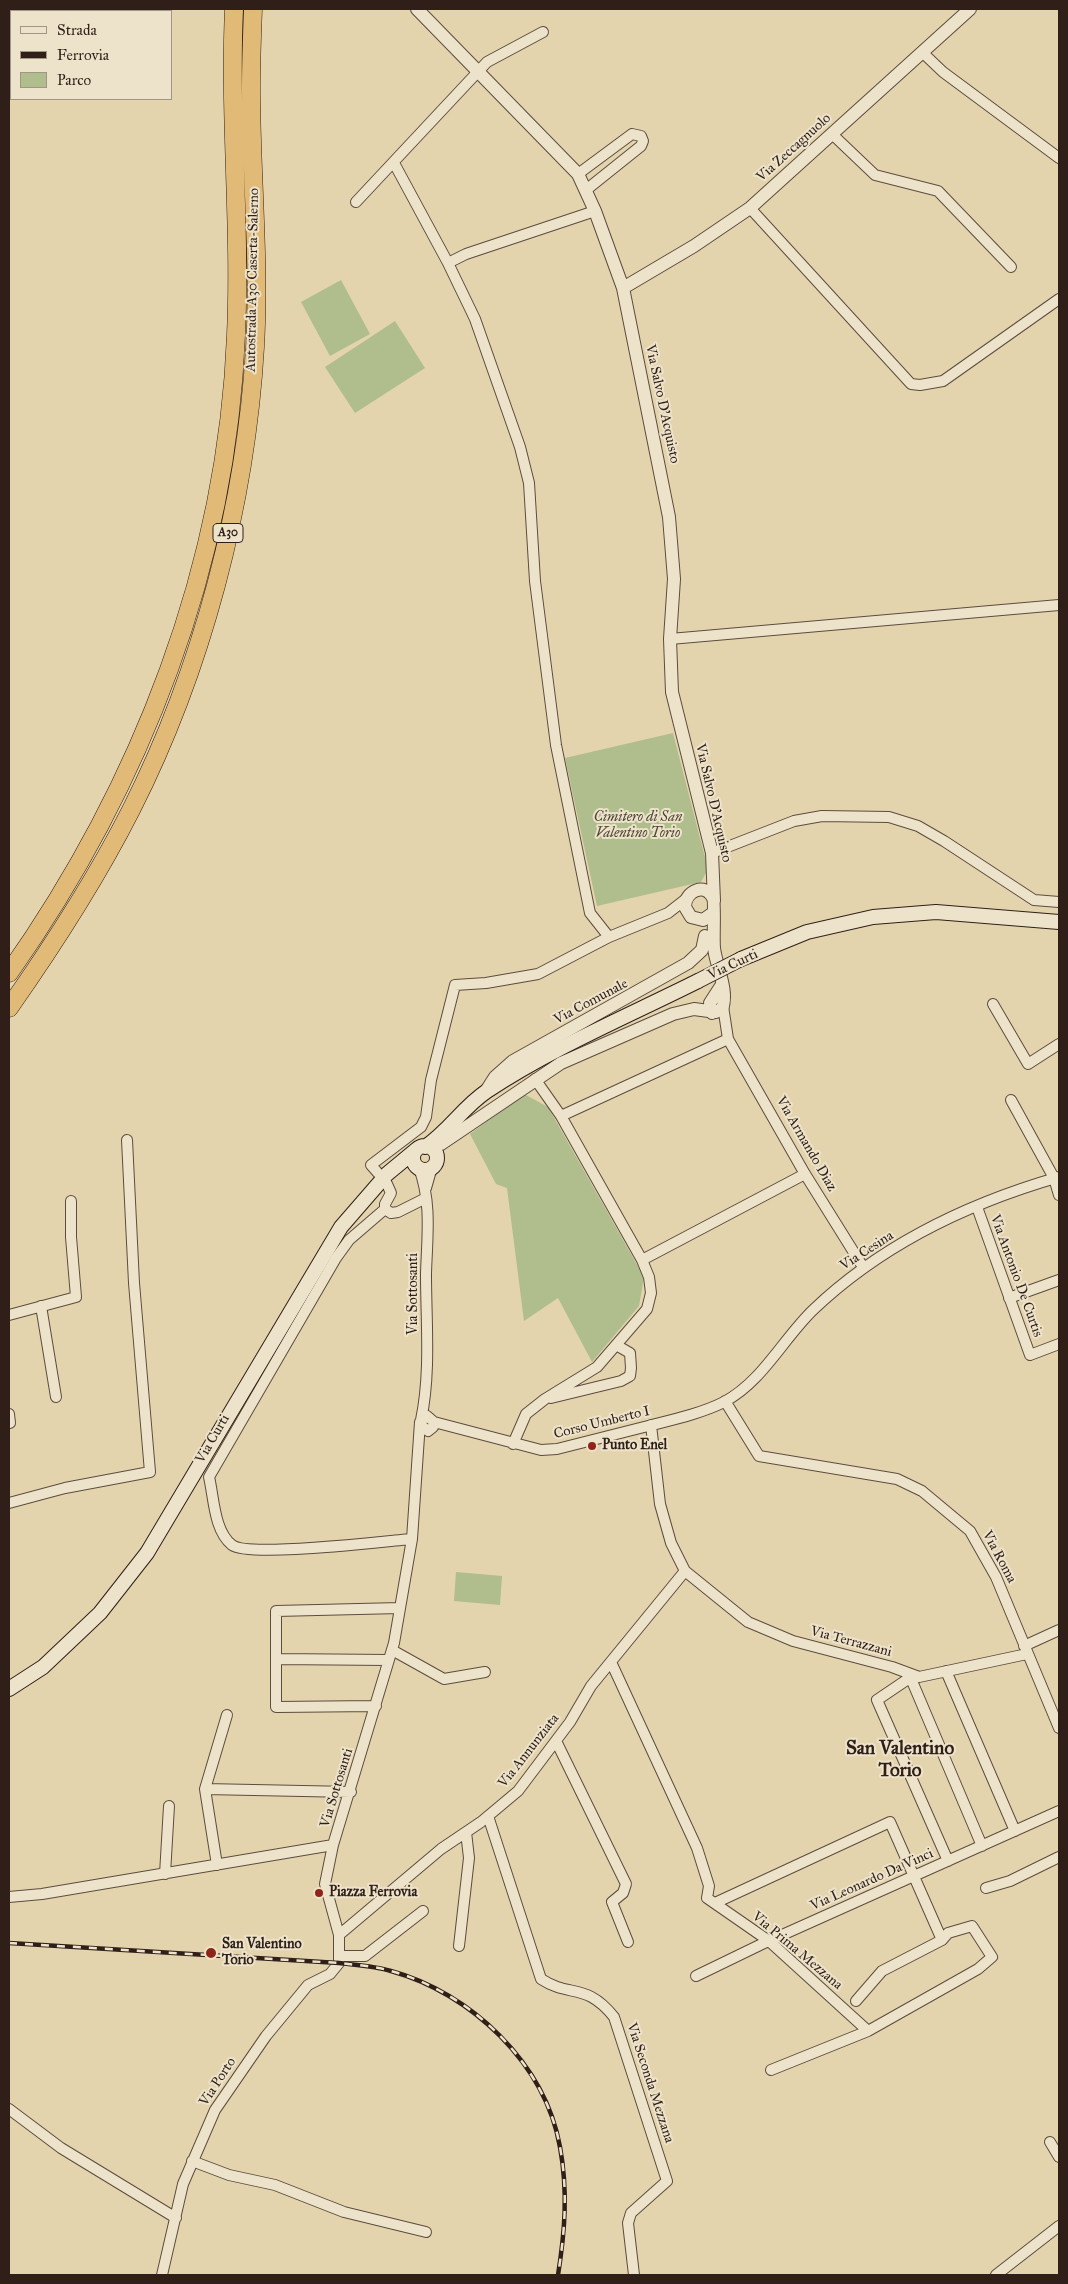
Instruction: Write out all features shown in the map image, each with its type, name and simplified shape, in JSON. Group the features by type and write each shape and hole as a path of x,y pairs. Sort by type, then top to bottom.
{"highway":[{"name":"Autostrada A30 Caserta-Salerno","path":"9,973 42,926 111,807 167,676 190,607 208,536 218,490 232,393 236,334 238,216 232,93 234,9"},
{"name":"Autostrada A30 Caserta-Salerno","path":"9,1008 57,938 97,872 132,807 154,760 186,679 216,586 238,490 250,404 255,346 256,222 251,88 253,9"}],"main road":[{"name":"Via Curti","path":"9,1689 42,1667 100,1613 147,1553 341,1227 395,1167 420,1148 432,1156 469,1104 486,1091 545,1057 742,959 807,932 873,917 936,912 1059,922"},
{"path":"420,1148 434,1151 432,1156 413,1160 420,1148"},
{"path":"395,1167 432,1156"}],"street":[{"name":"Via Salvo D'Acquisto","path":"417,9 578,174 595,211 623,288 670,517 674,580 670,640 672,692 712,854 714,907"},
{"name":"Via Zeccagnuolo","path":"623,288 694,246 750,208 967,10"},
{"path":"356,202 488,62 542,32"},
{"path":"922,52 943,72 1059,158"},
{"path":"578,174 632,134 640,136 643,141 641,146 586,190"},
{"path":"832,134 875,175 938,191 1011,266"},
{"path":"394,163 448,263 475,318 520,447 529,484 535,581 556,745 590,913 609,937"},
{"path":"750,208 911,384 920,385 942,381 1059,299"},
{"path":"448,263 474,251 595,211"},
{"path":"670,640 1059,605"},
{"path":"712,854 794,822 822,816 889,817 918,826 1034,900 1059,902"},
{"name":"Via Salvo D'Acquisto","path":"699,890 714,875"},
{"path":"378,1173 371,1165 421,1127 426,1117 431,1080 455,985 486,983 538,974 609,937 668,913 686,899 691,892 699,890 707,892 714,907 714,950 721,986 710,1002 718,1009"},
{"path":"686,899 684,907 714,950"},
{"path":"668,913 707,919 714,907"},
{"name":"Via Comunale","path":"486,1091 495,1077 513,1061 688,963 702,950 705,936"},
{"path":"994,1004 1028,1064 1059,1044"},
{"name":"Via Curti","path":"432,1156 535,1079 561,1063 657,1020 694,1009 718,1009"},
{"name":"Via Armando Diaz","path":"718,1009 727,1036 805,1174 863,1267"},
{"path":"561,1116 727,1036"},
{"path":"513,1444 526,1414 545,1399 597,1367 647,1309 651,1293 650,1277 642,1260 561,1116 535,1079"},
{"path":"1011,1100 1056,1177 1059,1195"},
{"path":"9,1503 65,1488 150,1472 134,1283 127,1140"},
{"name":"Via Sottosanti","path":"9,1896 42,1894 333,1846 390,1655 412,1539 419,1445 428,1424 425,1400 429,1222 426,1193 432,1156"},
{"path":"642,1260 805,1174"},
{"name":"Via Cesina","path":"725,1401 755,1376 812,1311 863,1267 942,1221 1056,1177"},
{"path":"387,1184 391,1192 385,1204 385,1209 349,1240 336,1258 210,1477 220,1529 234,1546 248,1550 282,1549 412,1539"},
{"path":"385,1209 390,1213 398,1212 426,1193"},
{"path":"9,1315 76,1297 70,1201"},
{"name":"Via Antonio De Curtis","path":"977,1207 1030,1355 1059,1344"},
{"path":"1009,1298 1059,1280"},
{"path":"41,1306 56,1397"},
{"path":"545,1399 612,1383 630,1376 632,1368 630,1353 616,1345"},
{"name":"Corso Umberto I","path":"428,1424 482,1433 513,1444 541,1450 557,1449 679,1418 725,1401"},
{"name":"Via Roma","path":"725,1401 759,1456 897,1479 922,1491 970,1531 996,1577 1059,1728"},
{"path":"652,1425 663,1521 685,1571"},
{"name":"Via Annunziata","path":"339,1935 412,1873 518,1791 556,1741 591,1686 685,1571"},
{"name":"Via Terrazzani","path":"685,1571 748,1622 793,1641 919,1677 1026,1650 1059,1630"},
{"path":"376,1706 276,1707 276,1611 400,1608"},
{"path":"276,1659 390,1655 444,1679 486,1672"},
{"path":"611,1662 697,1848 709,1886 707,1898 715,1903 890,1822 942,1940"},
{"path":"946,1671 1015,1831"},
{"path":"948,1861 877,1700 910,1675 982,1846"},
{"path":"217,1865 205,1789 227,1715"},
{"path":"556,1741 626,1884 623,1893 612,1902 628,1942"},
{"path":"205,1789 350,1792"},
{"path":"165,1874 169,1806"},
{"name":"Via Leonardo Da Vinci","path":"696,1976 769,1941 1059,1811"},
{"name":"Via Seconda Mezzana","path":"488,1816 541,1979 548,1984 586,1994 597,1999 614,2017 668,2181 631,2213 628,2228 634,2275"},
{"path":"459,1946 469,1858 466,1832"},
{"path":"333,1846 325,1884 339,1935 340,1960 365,1956 423,1911"},
{"path":"986,1888 1010,1880 1059,1857"},
{"name":"Via Prima Mezzana","path":"715,1903 769,1941 868,2031"},
{"path":"772,2070 868,2031 978,1969 992,1957 972,1926 948,1933 942,1940 882,1972 856,2001"},
{"name":"Via Porto","path":"162,2275 183,2184 215,2110 266,2036 308,1985 330,1974 340,1960"},
{"path":"9,2109 61,2148 176,2218"},
{"path":"1050,2142 1059,2157"},
{"path":"192,2161 229,2175 275,2185 344,2212 426,2232"},
{"path":"996,2275 1059,2226"}],"green space":[{"path":"341,280 370,334 330,356 301,302"},
{"path":"395,321 425,368 355,413 325,367"},
{"name":"Cimitero di San Valentino Torio","path":"673,733 708,869 701,882 597,906 565,758"},
{"path":"524,1094 548,1107 644,1277 639,1306 592,1362 558,1298 524,1321 507,1188 496,1184 470,1134"},
{"path":"456,1572 502,1576 500,1605 454,1601"}],"railway":[{"path":"9,1943 365,1966 391,1971 421,1981 449,1996 476,2014 500,2036 521,2060 539,2087 552,2116 560,2147 565,2195 564,2227 558,2275"}],"place":[{"name":"Punto Enel","path":"592,1446"},
{"name":"Piazza Ferrovia","path":"319,1893"},
{"name":"San Valentino Torio","path":"211,1953"}],"district":[{"name":"San Valentino Torio","path":"900,1760"}]}
